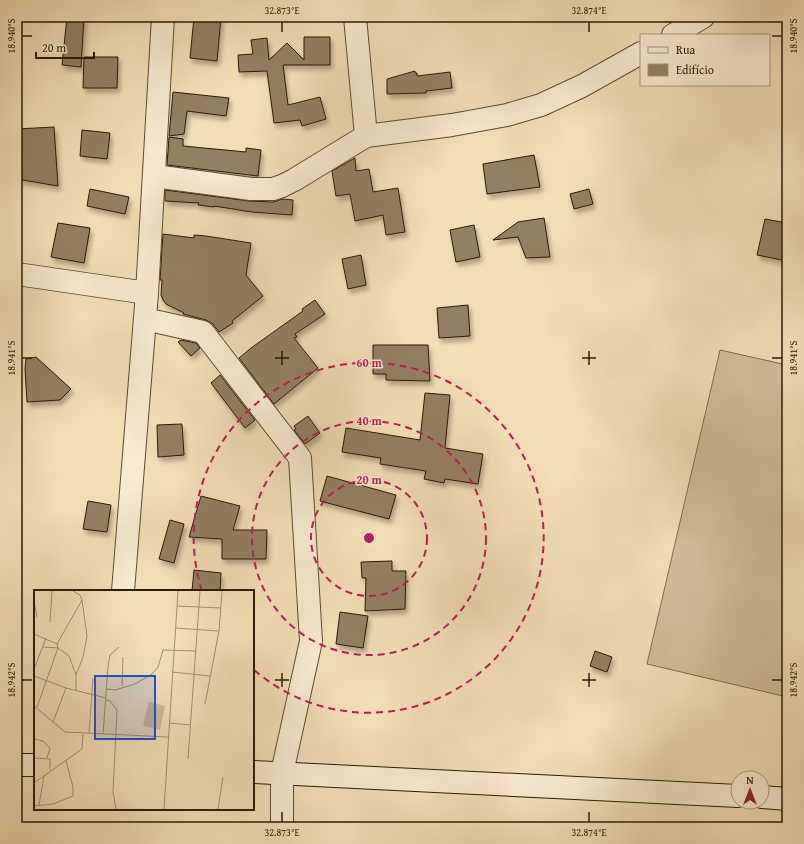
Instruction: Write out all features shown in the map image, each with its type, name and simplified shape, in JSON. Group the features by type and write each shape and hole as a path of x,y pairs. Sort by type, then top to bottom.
{"street":[{"path":"123,590 147,293 163,17"},
{"path":"355,17 366,136"},
{"path":"675,34 703,17"},
{"path":"154,176 251,189 273,189 294,180 366,136 452,126 507,114 540,104 582,86 640,54"},
{"path":"17,274 147,293"},
{"path":"145,319 203,332 300,458 311,642 282,773 282,827"},
{"path":"17,765 34,765"},
{"path":"254,772 730,796"},
{"path":"770,798 787,799"}],"shaded area":[{"path":"720,350 787,365 787,697 647,664"}],"building":[{"path":"67,17 84,17 81,67 62,65"},
{"path":"194,17 221,17 217,61 190,58"},
{"path":"304,37 330,37 330,65 283,65 288,105 320,97 326,119 302,126 300,120 274,123 267,71 239,72 238,55 253,54 251,40 267,38 269,60 287,43 304,60"},
{"path":"84,57 118,57 117,88 83,88"},
{"path":"415,71 417,76 450,72 452,88 426,91 426,93 387,94 387,79"},
{"path":"173,92 229,98 226,116 187,111 184,134 169,136"},
{"path":"54,127 58,186 17,179 17,129"},
{"path":"82,130 110,133 107,159 80,156"},
{"path":"169,137 183,139 183,146 246,152 246,148 261,150 258,176 167,165"},
{"path":"534,155 540,187 487,194 483,164"},
{"path":"355,158 356,171 369,169 373,192 398,188 405,232 386,235 383,215 355,221 350,194 336,196 332,171"},
{"path":"90,189 129,197 125,214 87,206"},
{"path":"589,189 593,204 574,209 570,194"},
{"path":"165,190 249,201 273,202 283,199 293,200 292,215 252,212 198,205 199,203 165,201"},
{"path":"544,218 550,257 526,258 518,237 493,240 518,222"},
{"path":"765,219 787,223 787,261 757,255"},
{"path":"58,223 90,228 84,263 51,257"},
{"path":"474,225 480,257 456,262 450,230"},
{"path":"163,234 194,238 194,235 206,236 251,243 246,275 263,296 232,321 233,323 219,332 213,324 206,320 183,314 184,313 166,304 161,295 162,280 160,280"},
{"path":"361,255 366,285 348,289 342,259"},
{"path":"315,300 325,314 295,334 297,337 294,338 318,368 274,404 239,358 303,311 302,309"},
{"path":"468,305 470,336 439,338 437,308"},
{"path":"181,340 196,343 200,348 191,356 178,342"},
{"path":"373,345 428,345 430,381 386,380 386,374 373,374"},
{"path":"36,357 71,389 60,400 27,402 25,369 26,359"},
{"path":"220,375 255,420 245,428 211,383"},
{"path":"425,393 450,395 445,448 483,454 478,484 445,479 444,483 424,479 426,471 380,464 381,458 342,452 346,428 420,440"},
{"path":"308,416 320,433 305,444 294,430 296,429 294,426"},
{"path":"182,424 184,455 158,457 157,425"},
{"path":"327,476 396,495 389,519 320,501"},
{"path":"201,496 240,506 233,530 267,530 266,559 222,559 222,539 189,537"},
{"path":"88,501 111,505 107,532 83,529"},
{"path":"170,520 184,524 174,563 159,559"},
{"path":"392,561 392,571 406,571 405,609 365,611 366,578 362,578 361,562"},
{"path":"194,570 221,573 220,590 192,590"},
{"path":"340,612 368,616 363,648 336,644"},
{"path":"595,651 612,657 607,672 590,666"}]}
